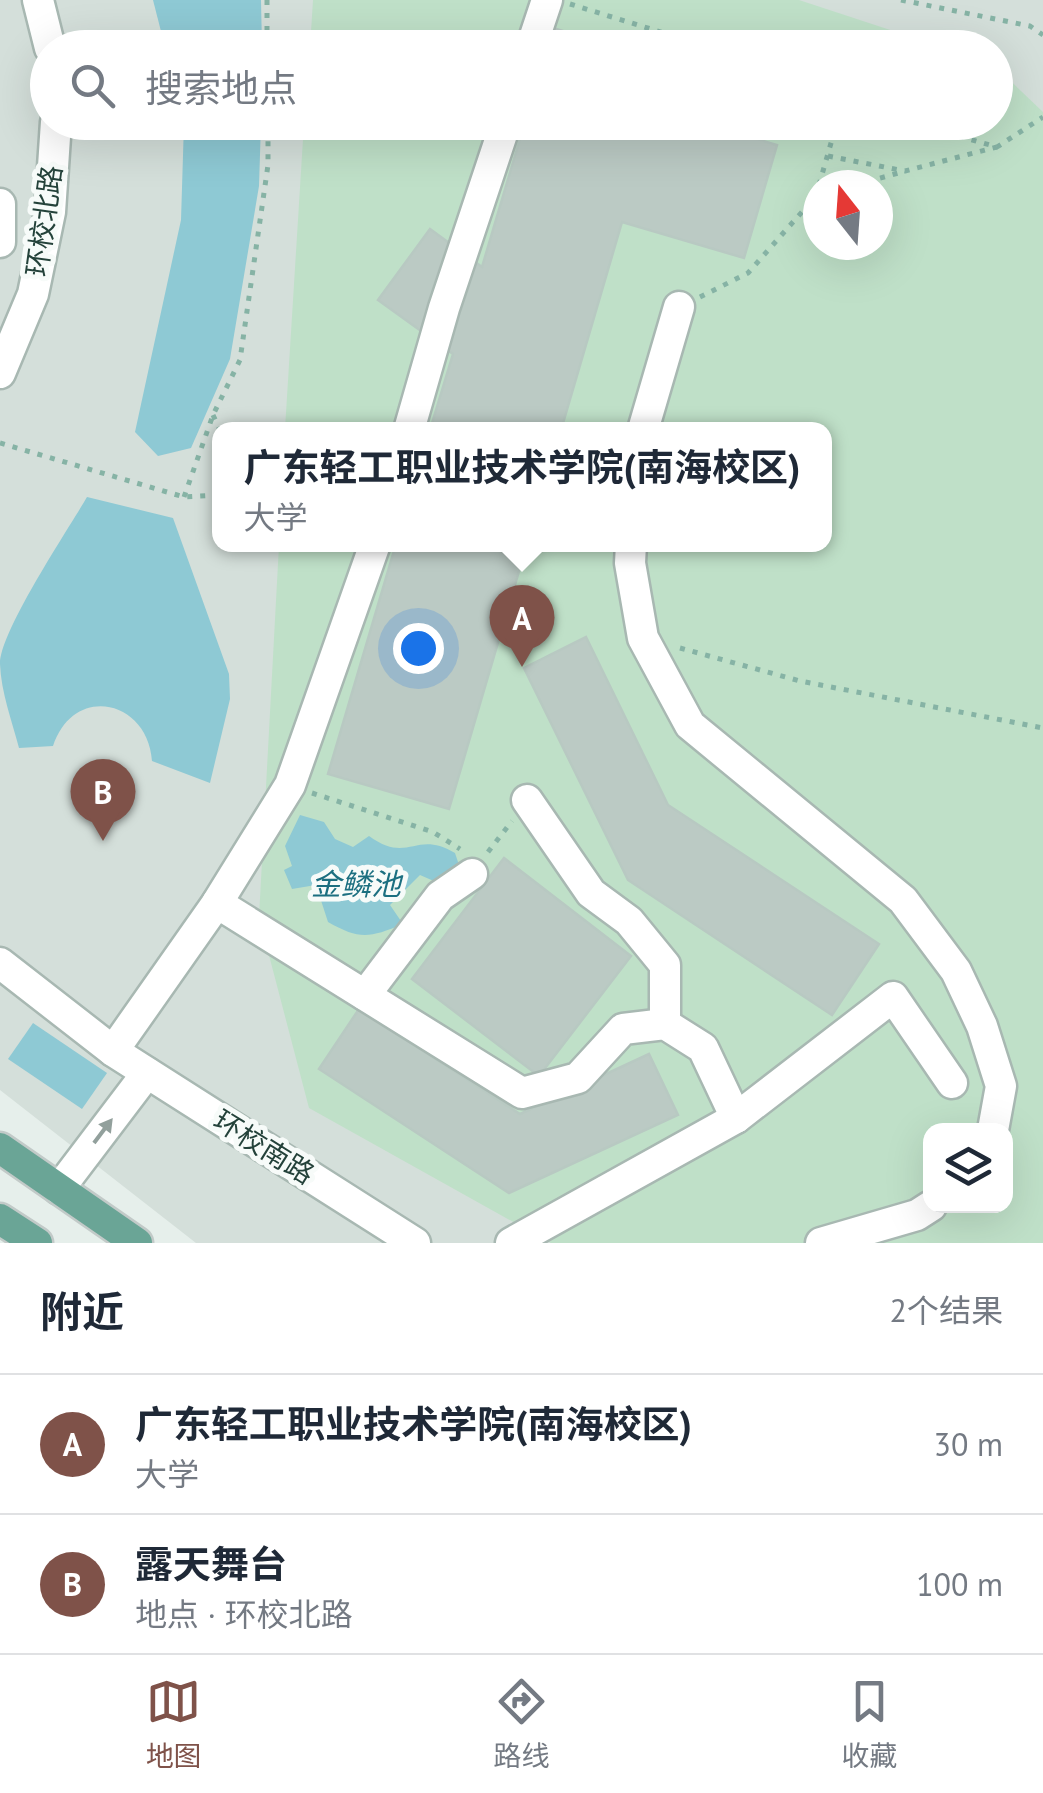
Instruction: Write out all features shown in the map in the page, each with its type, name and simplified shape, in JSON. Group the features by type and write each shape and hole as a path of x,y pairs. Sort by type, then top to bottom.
{"main road":[{"path":"0,1148 137,1243"},
{"path":"0,1219 37,1243"}],"street":[{"path":"38,0 46,30"},
{"path":"537,30 547,0"},
{"name":"环校北路","path":"0,372 33,294 50,212 55,140"},
{"path":"411,422 444,308 500,140"},
{"path":"0,204 0,242"},
{"path":"646,422 679,307"},
{"path":"1,966 113,1051 217,903 290,785 372,552"},
{"path":"631,552 643,638 690,726 903,900 956,971 982,1026 1001,1086 994,1123"},
{"path":"527,800 591,892 630,921 665,965 665,1024"},
{"path":"365,995 440,896 472,874"},
{"path":"217,903 522,1092 578,1078 623,1029 665,1024 703,1048 736,1118"},
{"path":"511,1243 736,1118 893,997 952,1083"},
{"name":"环校南路","path":"113,1051 415,1243"},
{"path":"59,1189 147,1073"},
{"path":"821,1243 923,1211"}],"path":[{"path":"266,0 267,30"},
{"path":"558,0 654,30"},
{"path":"588,10 589,0"},
{"path":"902,0 1030,26 1043,36"},
{"path":"1013,136 1043,116"},
{"path":"184,497 213,415 240,360 268,165 268,140"},
{"path":"824,170 833,140"},
{"path":"972,140 997,147"},
{"path":"893,175 997,147 1007,140"},
{"path":"828,156 905,172"},
{"path":"679,307 748,273 803,209"},
{"path":"213,415 216,422"},
{"path":"0,443 184,497 212,495"},
{"path":"643,638 800,681 1043,728"},
{"path":"290,785 433,832 461,850 472,874 527,800"}],"shaded area":[{"path":"0,0 1043,0 1043,1243 196,1243 0,1090"}],"green space":[{"path":"313,0 799,0 890,30 311,30"},
{"path":"1013,83 1043,112 1043,1243 551,1243 309,1108 259,917 279,552 832,552 832,422 285,422 303,140 1013,140"}],"water":[{"path":"153,0 261,0 262,30 161,30"},
{"path":"183,140 260,140 259,186 230,359 191,448 158,456 135,432 181,220"},
{"path":"87,497 173,518 229,674 230,699 210,783 152,761 138,724 109,707 92,707 77,713 63,726 53,746 19,748 2,685 3,649 23,605"},
{"name":"金鳞池","path":"300,815 324,822 335,839 353,847 369,836 394,848 430,844 455,853 459,865 436,882 420,875 390,905 403,924 373,934 348,932 328,922 316,885 292,889 284,870 292,866 285,846"},
{"path":"33,1023 107,1073 82,1109 8,1059"}],"building":[{"path":"520,140 760,140 777,145 744,258 622,222 563,422 432,422 453,354 378,300 430,229 482,267"},
{"path":"394,552 525,552 449,809 328,774"},
{"path":"586,637 668,805 879,944 832,1015 628,880 524,668"},
{"path":"504,858 631,956 539,1076 412,979"},
{"path":"359,1009 520,1114 649,1054 678,1115 509,1193 319,1069"}],"place":[{"name":"广东轻工职业技术学院(南海校区)","path":"522,667"},
{"name":"露天舞台","path":"103,841"}]}
